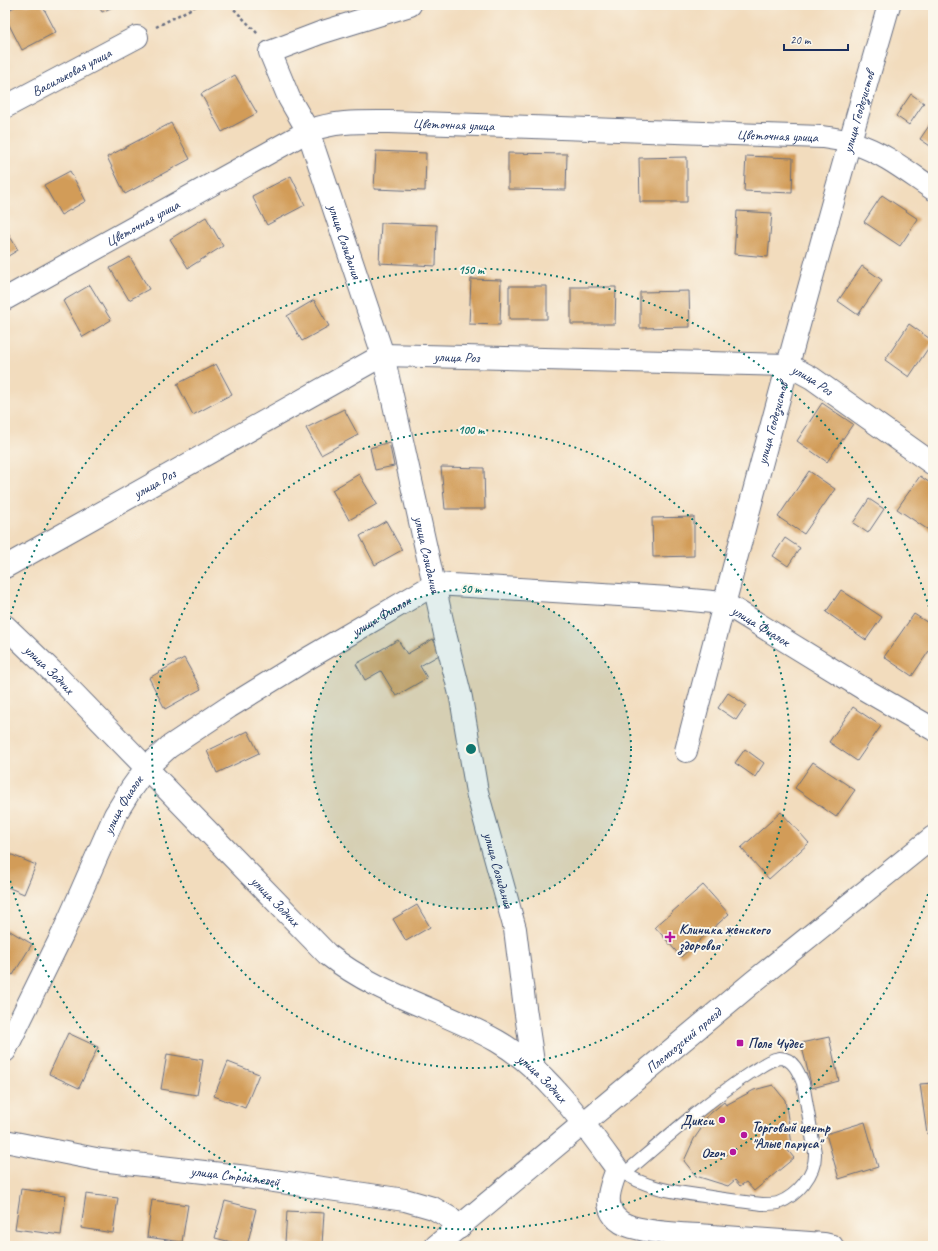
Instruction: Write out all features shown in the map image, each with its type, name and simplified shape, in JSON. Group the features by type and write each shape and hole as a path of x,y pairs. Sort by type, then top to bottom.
{"street":[{"path":"270,52 320,33 410,5"},
{"name":"улица Геодезистов","path":"686,751 788,365 849,142 889,5"},
{"name":"Васильковая улица","path":"5,107 137,37"},
{"name":"улица Созидания","path":"270,52 287,93 308,131 383,355 445,634 461,698 482,813 508,899 515,929 534,1069"},
{"name":"Цветочная улица","path":"5,299 308,131 332,124 357,122 822,137 849,142 863,147 881,156 933,189"},
{"name":"улица Роз","path":"5,567 383,355 788,365 812,378 933,464"},
{"name":"улица Фиалок","path":"5,1051 63,933 115,815 146,768 170,747 236,703 434,584 669,598 724,603 933,729"},
{"name":"улица Зодчих","path":"5,626 58,677 309,936 336,960 390,993 468,1026 499,1042 520,1057 557,1093 584,1124 621,1171"},
{"name":"Племхозский проезд","path":"436,1246 754,982 933,837"},
{"name":"улица Строителей","path":"5,1141 102,1160 247,1177 405,1200 433,1208 450,1218 459,1228"},
{"path":"621,1171 609,1194 610,1210 621,1222 631,1226 670,1233 824,1244 832,1246"}],"lane":[{"path":"780,1058 787,1060 794,1065 799,1073 803,1083 816,1162 809,1177 787,1198 778,1203 762,1204 668,1191 645,1184 621,1171 716,1097 766,1063 780,1058"}],"path":[{"path":"137,37 198,5"},
{"path":"230,5 256,31 270,52"}],"building":[{"path":"18,5 42,5 56,32 22,50 5,17 5,12"},
{"path":"98,5 117,5 102,12"},
{"path":"235,75 257,113 222,132 201,94"},
{"path":"911,94 924,103 909,125 896,116"},
{"path":"933,120 933,148 920,139"},
{"path":"171,123 190,159 125,194 107,157"},
{"path":"376,151 426,153 425,191 374,189"},
{"path":"508,153 567,154 566,190 508,189"},
{"path":"746,156 793,158 792,193 744,191"},
{"path":"687,157 687,202 640,202 639,158"},
{"path":"70,171 86,201 61,215 44,185"},
{"path":"291,176 305,205 267,225 252,196"},
{"path":"882,195 918,219 900,246 864,222"},
{"path":"737,211 772,213 768,257 734,254"},
{"path":"206,217 223,246 188,268 170,239"},
{"path":"381,223 437,225 436,266 379,263"},
{"path":"5,228 18,250 5,258"},
{"path":"130,257 149,289 129,300 110,268"},
{"path":"862,266 882,280 858,315 838,301"},
{"path":"471,279 501,280 500,325 469,324"},
{"path":"90,285 111,320 83,337 63,301"},
{"path":"509,286 547,286 547,319 509,319"},
{"path":"571,287 616,287 615,324 571,324"},
{"path":"689,291 690,327 640,328 640,292"},
{"path":"314,300 329,326 302,341 287,316"},
{"path":"909,324 933,341 909,377 885,360"},
{"path":"216,364 232,394 193,415 177,384"},
{"path":"822,403 853,424 827,462 797,441"},
{"path":"344,409 358,435 321,455 306,428"},
{"path":"389,442 394,466 375,470 370,448"},
{"path":"441,467 484,468 485,509 445,509"},
{"path":"809,471 835,489 804,534 778,517"},
{"path":"359,474 377,504 349,520 332,490"},
{"path":"920,476 933,485 933,526 930,531 897,509"},
{"path":"869,499 884,509 868,533 853,523"},
{"path":"694,517 694,556 653,557 652,518"},
{"path":"386,521 402,550 375,565 360,536"},
{"path":"785,538 800,548 788,566 773,556"},
{"path":"841,590 882,617 866,640 826,612"},
{"path":"914,614 933,626 933,645 912,676 884,657"},
{"path":"433,639 441,654 420,666 427,678 396,696 381,671 365,680 356,664 398,640 407,654"},
{"path":"184,658 201,689 165,709 149,678"},
{"path":"728,693 746,705 736,720 718,708"},
{"path":"853,707 881,726 857,761 829,742"},
{"path":"248,731 259,753 217,773 207,751"},
{"path":"745,749 764,763 755,777 735,763"},
{"path":"813,762 855,790 836,817 795,788"},
{"path":"781,812 809,843 769,879 741,848"},
{"path":"5,852 36,865 24,894 5,886"},
{"path":"703,885 729,914 681,957 655,927"},
{"path":"417,905 430,927 406,941 393,919"},
{"path":"5,928 32,944 13,975 5,970"},
{"path":"68,1033 98,1047 79,1088 49,1074"},
{"path":"829,1037 839,1081 812,1088 801,1043"},
{"path":"167,1054 203,1060 197,1095 161,1089"},
{"path":"228,1062 259,1074 245,1108 214,1096"},
{"path":"933,1083 933,1133 927,1134 920,1084"},
{"name":"Торговый центр \"Алые паруса\"","path":"773,1085 785,1100 792,1144 786,1148 794,1158 754,1191 746,1182 740,1186 735,1180 728,1186 696,1176 684,1161 694,1139 707,1120 705,1118 724,1102 726,1105 754,1090"},
{"path":"865,1122 878,1167 839,1179 826,1134"},
{"path":"21,1189 66,1195 61,1235 15,1229"},
{"path":"86,1194 118,1198 113,1233 81,1228"},
{"path":"152,1200 188,1205 182,1242 147,1237"},
{"path":"225,1201 256,1209 247,1246 215,1238"},
{"path":"287,1211 324,1213 322,1245 285,1243"}],"place":[{"name":"Клиника женского здоровья","path":"670,937"},
{"name":"Поле Чудес","path":"740,1043"},
{"name":"Дикси","path":"722,1120"},
{"name":"Торговый центр \"Алые паруса\"","path":"744,1135"},
{"name":"Ozon","path":"733,1152"}]}
